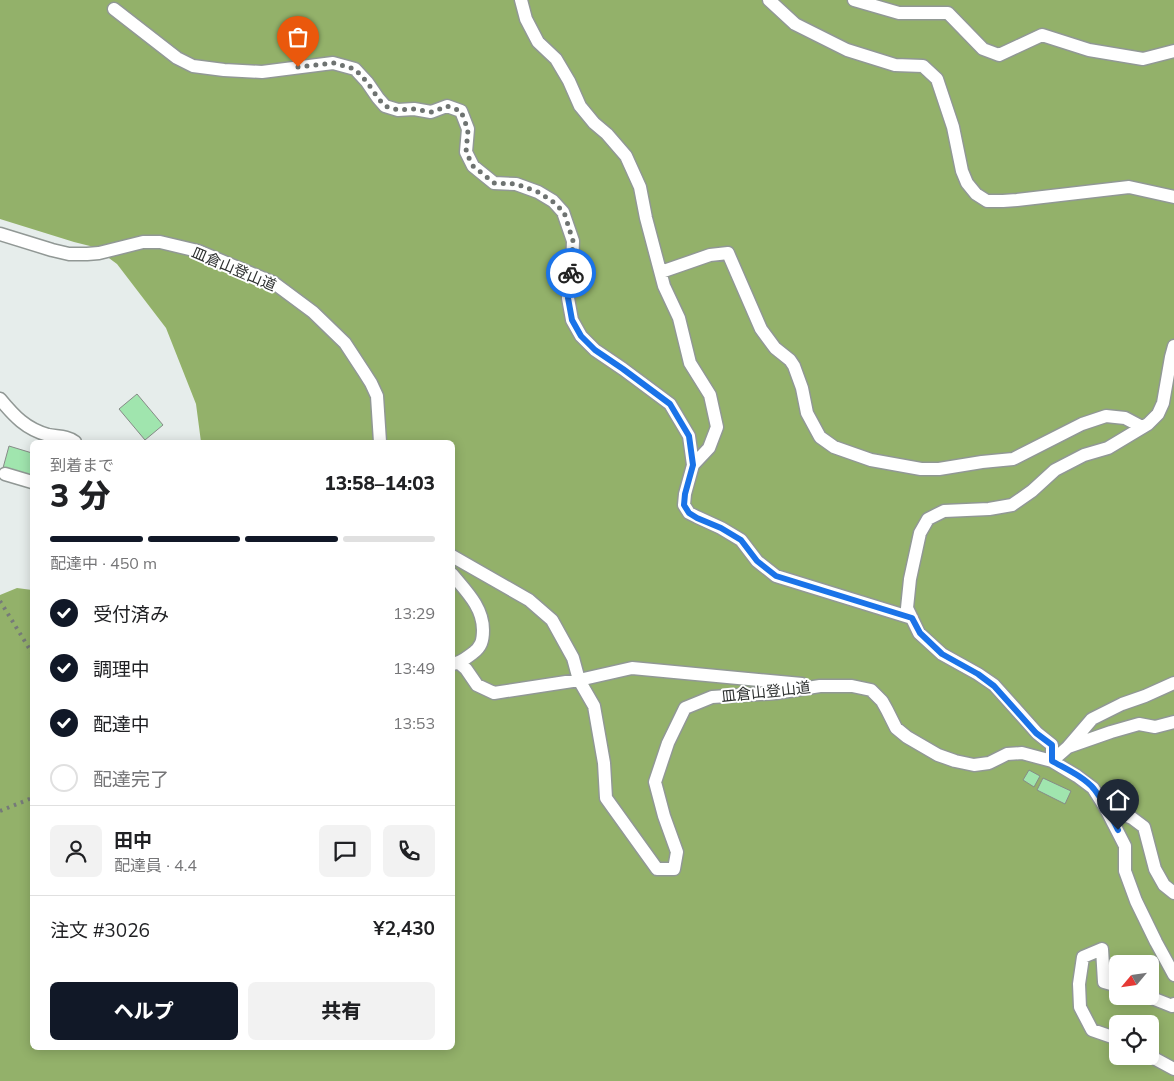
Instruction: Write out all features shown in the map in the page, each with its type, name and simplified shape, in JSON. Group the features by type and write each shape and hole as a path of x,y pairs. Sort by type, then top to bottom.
{"street":[{"path":"520,0 526,19 538,42 556,59 569,81 580,106 626,156 640,187 664,286 679,318 690,363 710,395 717,427 709,448 693,465"},
{"path":"769,0 795,24 847,50 896,65 923,66 937,79 967,183 976,194 987,201 1017,200 1129,187 1174,197"},
{"path":"854,0 899,14 948,13 983,49 999,55 1042,35 1089,50 1143,59 1174,51"},
{"path":"114,9 177,58 194,66 262,72 334,63 355,69 385,106 398,110 414,109 432,112 447,106 461,111 468,130 466,152 473,166 494,183 516,184 538,192 564,212 573,241 568,298 572,320 581,336 595,350 670,404 689,436 693,465 684,505 689,513 741,540 757,561 776,576 912,618"},
{"name":"皿倉山登山道","path":"0,234 69,254 99,253 143,242 160,242 198,251 274,283 313,312 345,344 364,372 377,396 380,440"},
{"path":"661,272 710,255 728,253 760,329 775,348 790,360 794,366 802,388 807,413 820,437 834,447 871,460 921,469 939,469 1013,459 1082,424 1106,416 1125,418 1142,427"},
{"path":"1052,761 1052,745 1036,733 994,686 978,674 942,654 920,633 907,608 910,579 920,533 928,519 944,511 988,510 1012,505 1032,491 1055,470 1084,455 1108,448 1148,424 1158,414 1163,404 1174,346"},
{"path":"0,399 15,417 30,427 48,435 72,440"},
{"path":"5,474 30,481"},
{"name":"皿倉山登山道","path":"455,558 529,600 552,620 573,658 579,680 594,706 604,763 606,798 657,869 674,869 677,852 664,816 655,782 668,743 685,708 712,697 776,693 820,686 852,686 871,690 888,710 896,728 907,737 938,755 974,766 989,763 1007,754 1022,753 1052,761 1093,788 1125,846 1125,871 1136,901 1174,975"},
{"path":"455,578 476,604 481,613 483,623 483,640 478,649 456,663 466,669 476,685 494,693 579,680 632,668 820,686"},
{"path":"1052,761 1092,718 1174,684"},
{"path":"1068,746 1139,724 1155,727 1174,722"},
{"path":"1105,807 1132,818 1144,826 1156,869 1164,885 1174,893"},
{"path":"1109,983 1104,982 1102,949 1084,957 1079,984 1080,1008 1092,1030 1109,1036"},
{"path":"1159,1001 1172,1006 1174,1004"},
{"path":"1159,1061 1174,1069"}],"green space":[{"path":"0,0 1174,0 1174,1081 0,1081 0,595 17,588 30,590 30,1050 455,1050 455,440 201,440 196,404 166,328 117,264 94,247 0,219"}],"building":[{"path":"137,394 163,425 145,440 119,409"},
{"path":"9,446 30,452 30,475 3,468"},
{"path":"1029,770 1040,776 1034,787 1023,780"},
{"path":"1043,778 1071,791 1065,804 1037,790"}],"railway":[{"path":"0,601 30,650"},
{"path":"0,811 30,799"}],"way so far":[{"path":"298,67 334,63 355,69 385,106 398,110 414,109 432,112 447,106 461,111 468,130 466,152 473,166 494,183 516,184 538,192 564,212 573,241 571,273"}],"route":[{"path":"571,273 568,298 572,320 581,336 595,350 670,404 689,436 693,465 684,505 689,513 741,540 757,561 776,576 912,618 920,633 942,654 978,674 994,686 1036,733 1052,745 1052,761 1093,788 1118,830"}]}
